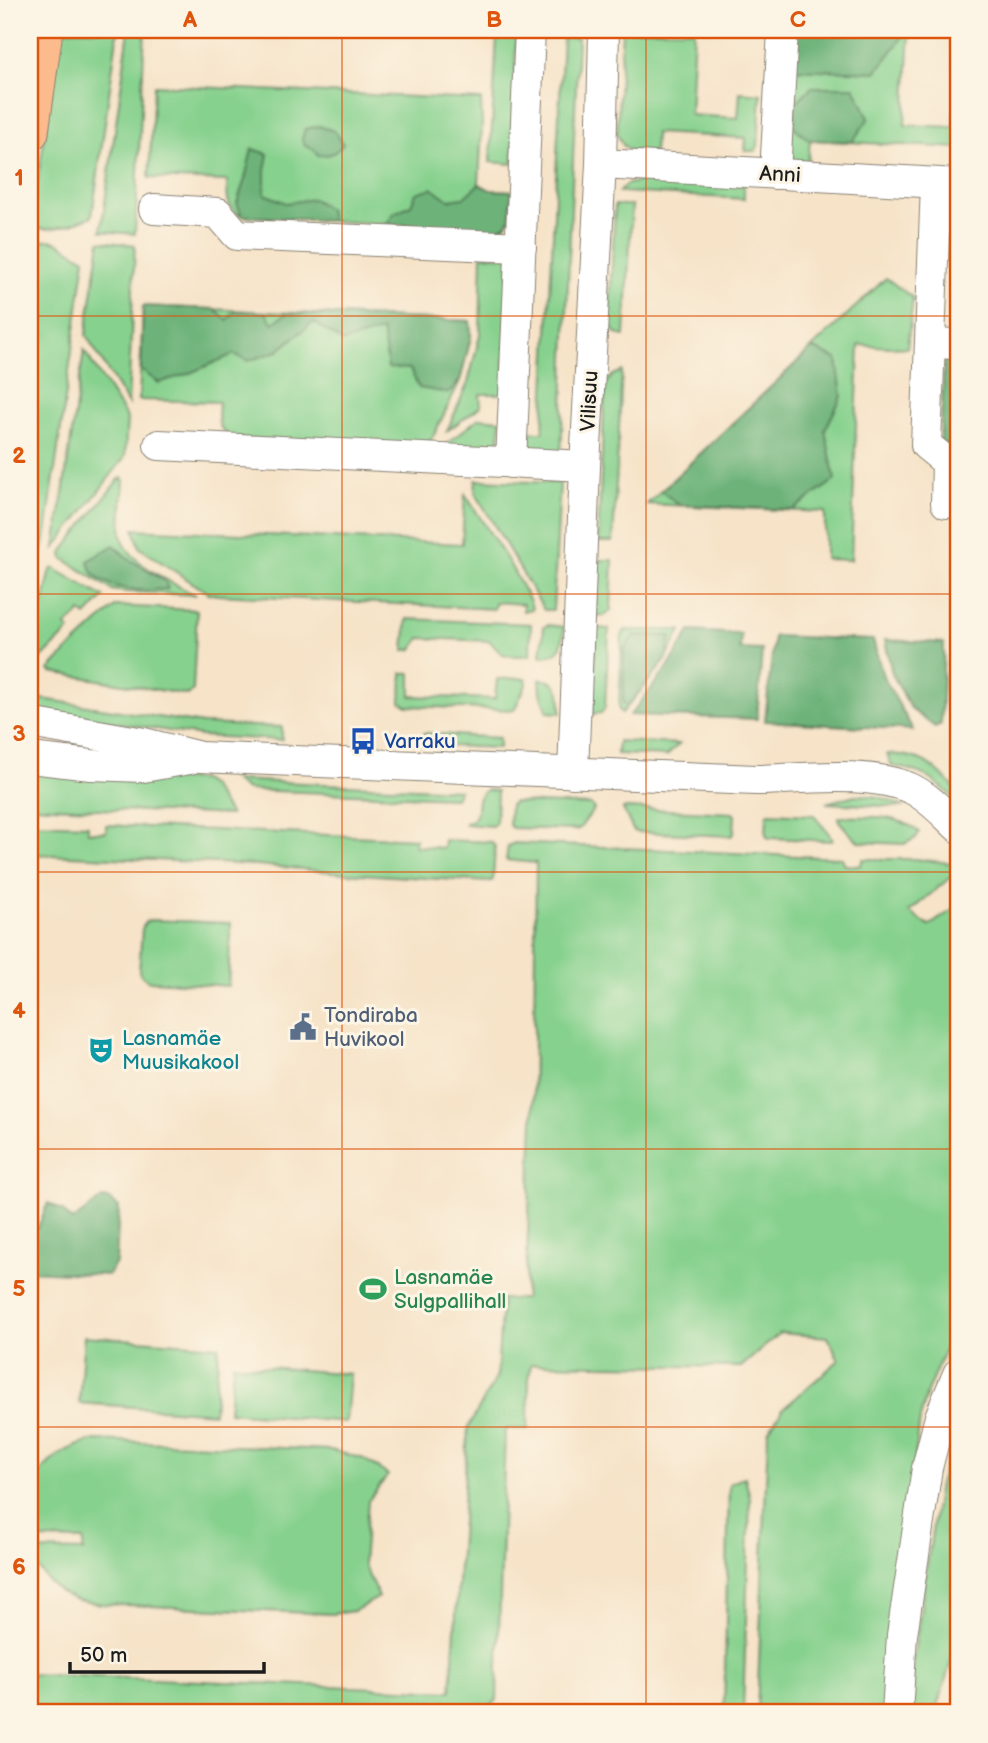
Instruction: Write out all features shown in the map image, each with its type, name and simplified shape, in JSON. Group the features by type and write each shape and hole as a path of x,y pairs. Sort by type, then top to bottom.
{"main road":[{"path":"30,132 44,30"}],"street":[{"path":"511,463 530,30"},
{"name":"Vilisuu","path":"573,773 585,466 601,164 604,30"},
{"path":"775,174 783,30"},
{"name":"Anni","path":"601,164 947,184"},
{"path":"946,503 947,462 926,445 944,344 947,184"},
{"path":"154,209 218,213 237,235 521,247"},
{"path":"159,445 585,466"},
{"path":"30,723 144,743 200,757 756,780 871,779 911,789 925,797 958,827"},
{"path":"30,758 143,767 200,757"},
{"path":"897,1713 902,1635 928,1468 940,1418 958,1374"}],"green space":[{"path":"60,30 118,30 92,216 62,227 39,229 31,227"},
{"path":"129,30 145,30 135,234 101,231"},
{"path":"622,30 694,30 690,115 738,118 740,92 761,94 758,146 755,151 745,151 746,138 655,133 654,153 630,151 623,145 617,134"},
{"path":"793,30 910,30 905,125 954,127 955,104 958,104 958,148 810,140 808,162 794,161 789,155"},
{"path":"793,30 908,30 876,72 791,69"},
{"path":"497,36 516,37 513,164 490,162"},
{"path":"563,37 578,38 561,456 531,450 522,432 543,432"},
{"path":"154,85 481,100 479,184 490,190 512,191 506,225 495,230 242,216 230,206 227,181 149,178"},
{"path":"812,87 854,87 869,118 852,142 809,140 793,126 795,103"},
{"path":"319,126 335,131 343,144 335,152 318,155 305,146 302,139 305,129"},
{"path":"252,149 268,154 265,194 286,203 313,199 329,209 331,221 242,216 237,203"},
{"path":"646,180 744,185 744,199 619,192 627,184"},
{"path":"479,184 490,190 512,191 510,219 506,225 495,230 387,224 394,213 411,205 416,193 432,188 449,200 463,198"},
{"path":"615,205 632,205 625,336 616,334 609,324"},
{"path":"49,240 85,259 45,540 30,603 30,242"},
{"path":"100,241 135,245 128,404 86,335"},
{"path":"482,255 510,257 503,394 480,394 481,406 447,431 468,383 480,335"},
{"path":"886,278 913,298 907,348 859,345 851,560 825,559 825,512 647,504"},
{"path":"143,306 470,321 471,337 460,381 426,447 233,439 220,427 219,402 139,400"},
{"path":"143,306 215,309 227,320 236,311 265,312 273,323 287,313 470,321 471,337 460,381 448,393 419,388 410,369 388,368 382,331 343,342 313,322 278,351 248,361 234,354 159,383 141,370"},
{"path":"812,348 837,359 842,396 825,430 835,480 793,510 679,505 661,491"},
{"path":"84,350 127,418 125,457 55,548"},
{"path":"958,356 958,446 940,443 944,361"},
{"path":"622,371 613,542 598,542 605,384 613,375"},
{"path":"479,418 501,420 496,447 440,449"},
{"path":"122,478 121,528 125,545 152,571 196,595 112,590 62,556 63,551"},
{"path":"476,480 560,483 553,610 544,610 475,492"},
{"path":"465,494 508,561 532,609 523,611 523,604 495,602 494,609 208,593 140,548 134,529 462,544"},
{"path":"114,545 127,558 165,581 168,589 121,588 96,576 88,561"},
{"path":"598,560 613,560 611,611 604,616 595,615"},
{"path":"53,568 104,597 86,616 81,612 66,626 70,630 32,668 30,655"},
{"path":"116,606 197,610 193,690 188,695 49,670"},
{"path":"407,619 531,624 530,656 503,654 490,641 420,638 413,649 404,650"},
{"path":"544,627 564,627 563,639 557,652 541,656"},
{"path":"596,628 609,629 605,708 601,713 592,714"},
{"path":"626,630 681,630 666,660 622,713 619,706 622,634"},
{"path":"690,631 741,634 740,649 762,650 757,719 630,715 669,666"},
{"path":"634,635 671,636 666,660 628,706 623,703 624,650"},
{"path":"774,636 873,640 883,676 913,730 765,721"},
{"path":"885,640 944,643 941,724 935,727 911,709 892,674"},
{"path":"402,673 411,673 411,696 495,699 497,679 526,678 527,683 514,710 407,706 401,702"},
{"path":"540,679 553,682 559,690 561,713 548,712 541,693"},
{"path":"30,697 203,724 282,727 282,740 201,736 30,709"},
{"path":"424,733 499,738 499,748 422,745"},
{"path":"618,741 679,744 667,756 617,754"},
{"path":"887,754 911,757 927,764 958,791 955,799 926,776 892,766"},
{"path":"30,769 202,780 211,786 230,815 30,806"},
{"path":"233,780 459,790 455,798 247,790"},
{"path":"486,790 497,791 496,822 492,826 464,824 475,817 478,800"},
{"path":"855,795 880,798 904,807 826,803"},
{"path":"514,802 591,805 594,809 576,830 512,828 509,825 510,805"},
{"path":"623,809 733,813 734,833 731,836 636,832"},
{"path":"769,813 814,815 833,839 769,838 766,836"},
{"path":"839,817 892,819 919,832 916,838 904,844 860,842 839,821"},
{"path":"30,823 88,825 88,832 106,832 106,825 416,839 415,846 443,848 444,840 492,842 495,847 493,880 489,882 257,865 30,854"},
{"path":"514,843 842,858 845,865 860,866 863,859 916,859 958,864 958,871 909,912 929,926 958,906 958,1318 927,1392 920,1419 885,1713 757,1713 768,1432 783,1409 839,1360 828,1337 780,1333 741,1367 531,1364 528,1429 505,1429 497,1699 483,1713 57,1713 30,1703 30,1674 451,1691 468,1428 497,1376 502,1299 525,1299 533,1122 536,863 506,860 508,846"},
{"path":"145,922 231,923 228,986 150,981 143,977 139,972 142,929"},
{"path":"102,1198 109,1199 119,1207 116,1263 108,1275 30,1271 30,1226 37,1229 48,1203 63,1211 72,1221"},
{"path":"84,1336 219,1346 214,1413 79,1403"},
{"path":"233,1364 350,1374 346,1422 229,1412"},
{"path":"958,1429 958,1640 935,1713 911,1713 913,1661 939,1484"},
{"path":"95,1440 331,1450 364,1459 388,1475 368,1501 363,1564 379,1597 354,1611 332,1614 102,1604 67,1596 53,1586 41,1572 30,1550 83,1551 84,1540 30,1539 30,1495 34,1481 51,1461 71,1449"},
{"path":"745,1477 750,1498 743,1713 724,1713 729,1484"}],"place":[{"name":"Varraku","path":"363,741"},
{"name":"Tondiraba Huvikool","path":"303,1027"},
{"name":"Lasnamäe Muusikakool","path":"101,1050"},
{"name":"Lasnamäe Sulgpallihall","path":"373,1289"}]}
